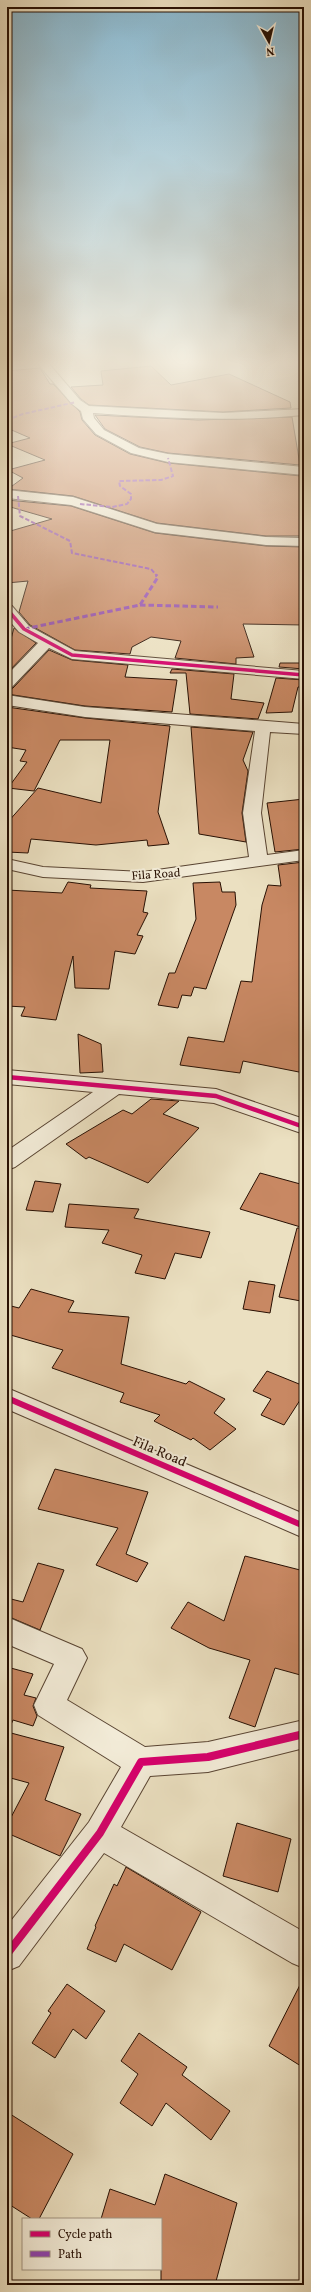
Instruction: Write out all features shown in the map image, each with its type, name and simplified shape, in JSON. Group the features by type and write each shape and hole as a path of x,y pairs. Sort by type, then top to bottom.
{"street":[{"path":"7,494 72,501 155,528 266,541 304,542"},
{"path":"7,609 24,629 72,655 304,675"},
{"path":"7,684 47,642"},
{"path":"7,700 85,712 304,729"},
{"path":"259,862 252,813 263,727"},
{"name":"Fila Road","path":"7,864 43,872 143,877 304,856"},
{"path":"7,1077 113,1088 216,1096 304,1127"},
{"path":"7,1162 113,1088"},
{"name":"Fila Road","path":"7,1398 304,1526"},
{"path":"7,1630 72,1658 49,1705 141,1762 208,1757 304,1734"},
{"path":"7,1954 100,1833 141,1762"},
{"path":"100,1833 304,1951"}],"building":[{"path":"10,471 249,471 301,476 304,493 304,536 266,536 157,523 73,496 8,489 23,478"},
{"path":"7,500 71,506 155,533 266,546 304,547 304,625 243,624 254,657 236,658 236,664 175,658 181,641 151,637 132,647 130,654 75,650 30,625 19,612 28,581 7,583 7,532 52,519 7,506"},
{"path":"14,628 36,643 7,673 7,643 11,639"},
{"path":"49,650 72,660 128,665 125,677 177,680 172,712 85,706 7,694 7,690 13,688"},
{"path":"280,663 304,663 304,669 279,667"},
{"path":"172,669 234,674 231,699 264,703 258,719 190,714 186,673 170,673"},
{"path":"276,678 304,680 304,687 298,687 292,712 266,713"},
{"path":"7,707 85,718 170,726 158,812 169,844 148,846 147,840 96,845 31,839 28,853 7,852 7,823 38,788 101,803 110,740 60,740 34,791 8,788 27,762 20,761 26,750 7,747"},
{"path":"191,727 253,732 243,760 248,771 242,813 246,842 199,834"},
{"path":"304,799 304,849 275,852 267,803"},
{"path":"304,862 304,1073 243,1061 240,1073 180,1065 188,1037 224,1042 241,981 252,982 262,905 268,885 281,886 278,865"},
{"path":"68,882 91,885 90,888 147,891 143,912 148,913 137,935 143,936 135,954 115,951 109,989 75,988 73,956 56,1020 21,1016 25,1007 7,1006 10,986 7,986 7,890 62,893"},
{"path":"220,882 222,892 235,892 236,905 206,989 194,987 191,996 182,995 178,1008 158,1005 169,973 175,973 196,919 193,883"},
{"path":"78,1034 101,1044 103,1072 80,1073"},
{"path":"151,1099 179,1101 163,1114 199,1128 148,1183 89,1157 86,1159 66,1144 123,1110 132,1114"},
{"path":"260,1173 304,1185 304,1228 240,1209"},
{"path":"35,1181 61,1184 53,1212 26,1210"},
{"path":"69,1204 139,1209 134,1218 210,1232 201,1258 175,1253 165,1279 135,1273 142,1255 102,1243 109,1230 65,1227"},
{"path":"297,1228 304,1228 304,1289 301,1301 279,1297"},
{"path":"249,1281 275,1285 270,1313 243,1309"},
{"path":"31,1289 74,1301 68,1312 129,1317 121,1364 186,1384 189,1381 225,1399 214,1413 236,1429 210,1450 193,1438 191,1440 154,1421 160,1415 120,1402 124,1393 52,1368 63,1350 7,1334 7,1305 19,1308"},
{"path":"267,1371 304,1386 304,1394 284,1425 261,1415 271,1399 253,1391"},
{"path":"55,1469 148,1492 126,1554 148,1563 137,1582 96,1565 118,1528 38,1509"},
{"path":"245,1556 304,1571 304,1676 275,1668 255,1727 229,1718 250,1660 209,1648 171,1628 188,1602 224,1621"},
{"path":"38,1563 64,1570 40,1630 7,1616 7,1598 23,1602"},
{"path":"7,1667 33,1674 24,1695 36,1698 33,1706 37,1716 33,1726 13,1720 7,1734"},
{"path":"11,1733 64,1747 45,1800 81,1814 60,1856 7,1833 7,1825 29,1783 7,1777 7,1743"},
{"path":"237,1823 291,1839 278,1892 223,1876"},
{"path":"126,1867 201,1912 172,1970 124,1944 116,1962 87,1949 96,1927 95,1926 114,1884 117,1886"},
{"path":"304,1977 304,2068 269,2046"},
{"path":"67,1984 105,2011 86,2039 73,2029 55,2058 32,2043 51,2013 48,2011"},
{"path":"139,2033 187,2067 182,2075 230,2111 211,2140 166,2103 152,2126 120,2103 138,2074 121,2061"},
{"path":"7,2112 73,2154 40,2218 30,2218 7,2203"},
{"path":"165,2174 237,2203 215,2285 161,2285 162,2218 101,2218 110,2189 155,2205"}],"marked path":[{"path":"80,504 112,507 127,504 131,499 131,494 120,486 119,481 154,481 167,479 173,476 173,471"},
{"path":"18,496 20,516 70,541 72,553 151,569 158,577 140,605 24,629"},
{"path":"140,605 218,607"}],"cycle path":[{"path":"7,609 24,629 72,655 304,675"},
{"path":"7,1077 216,1096 304,1127"},
{"path":"7,1398 304,1526"},
{"path":"7,1954 100,1833 141,1762 208,1757 304,1734"}]}
